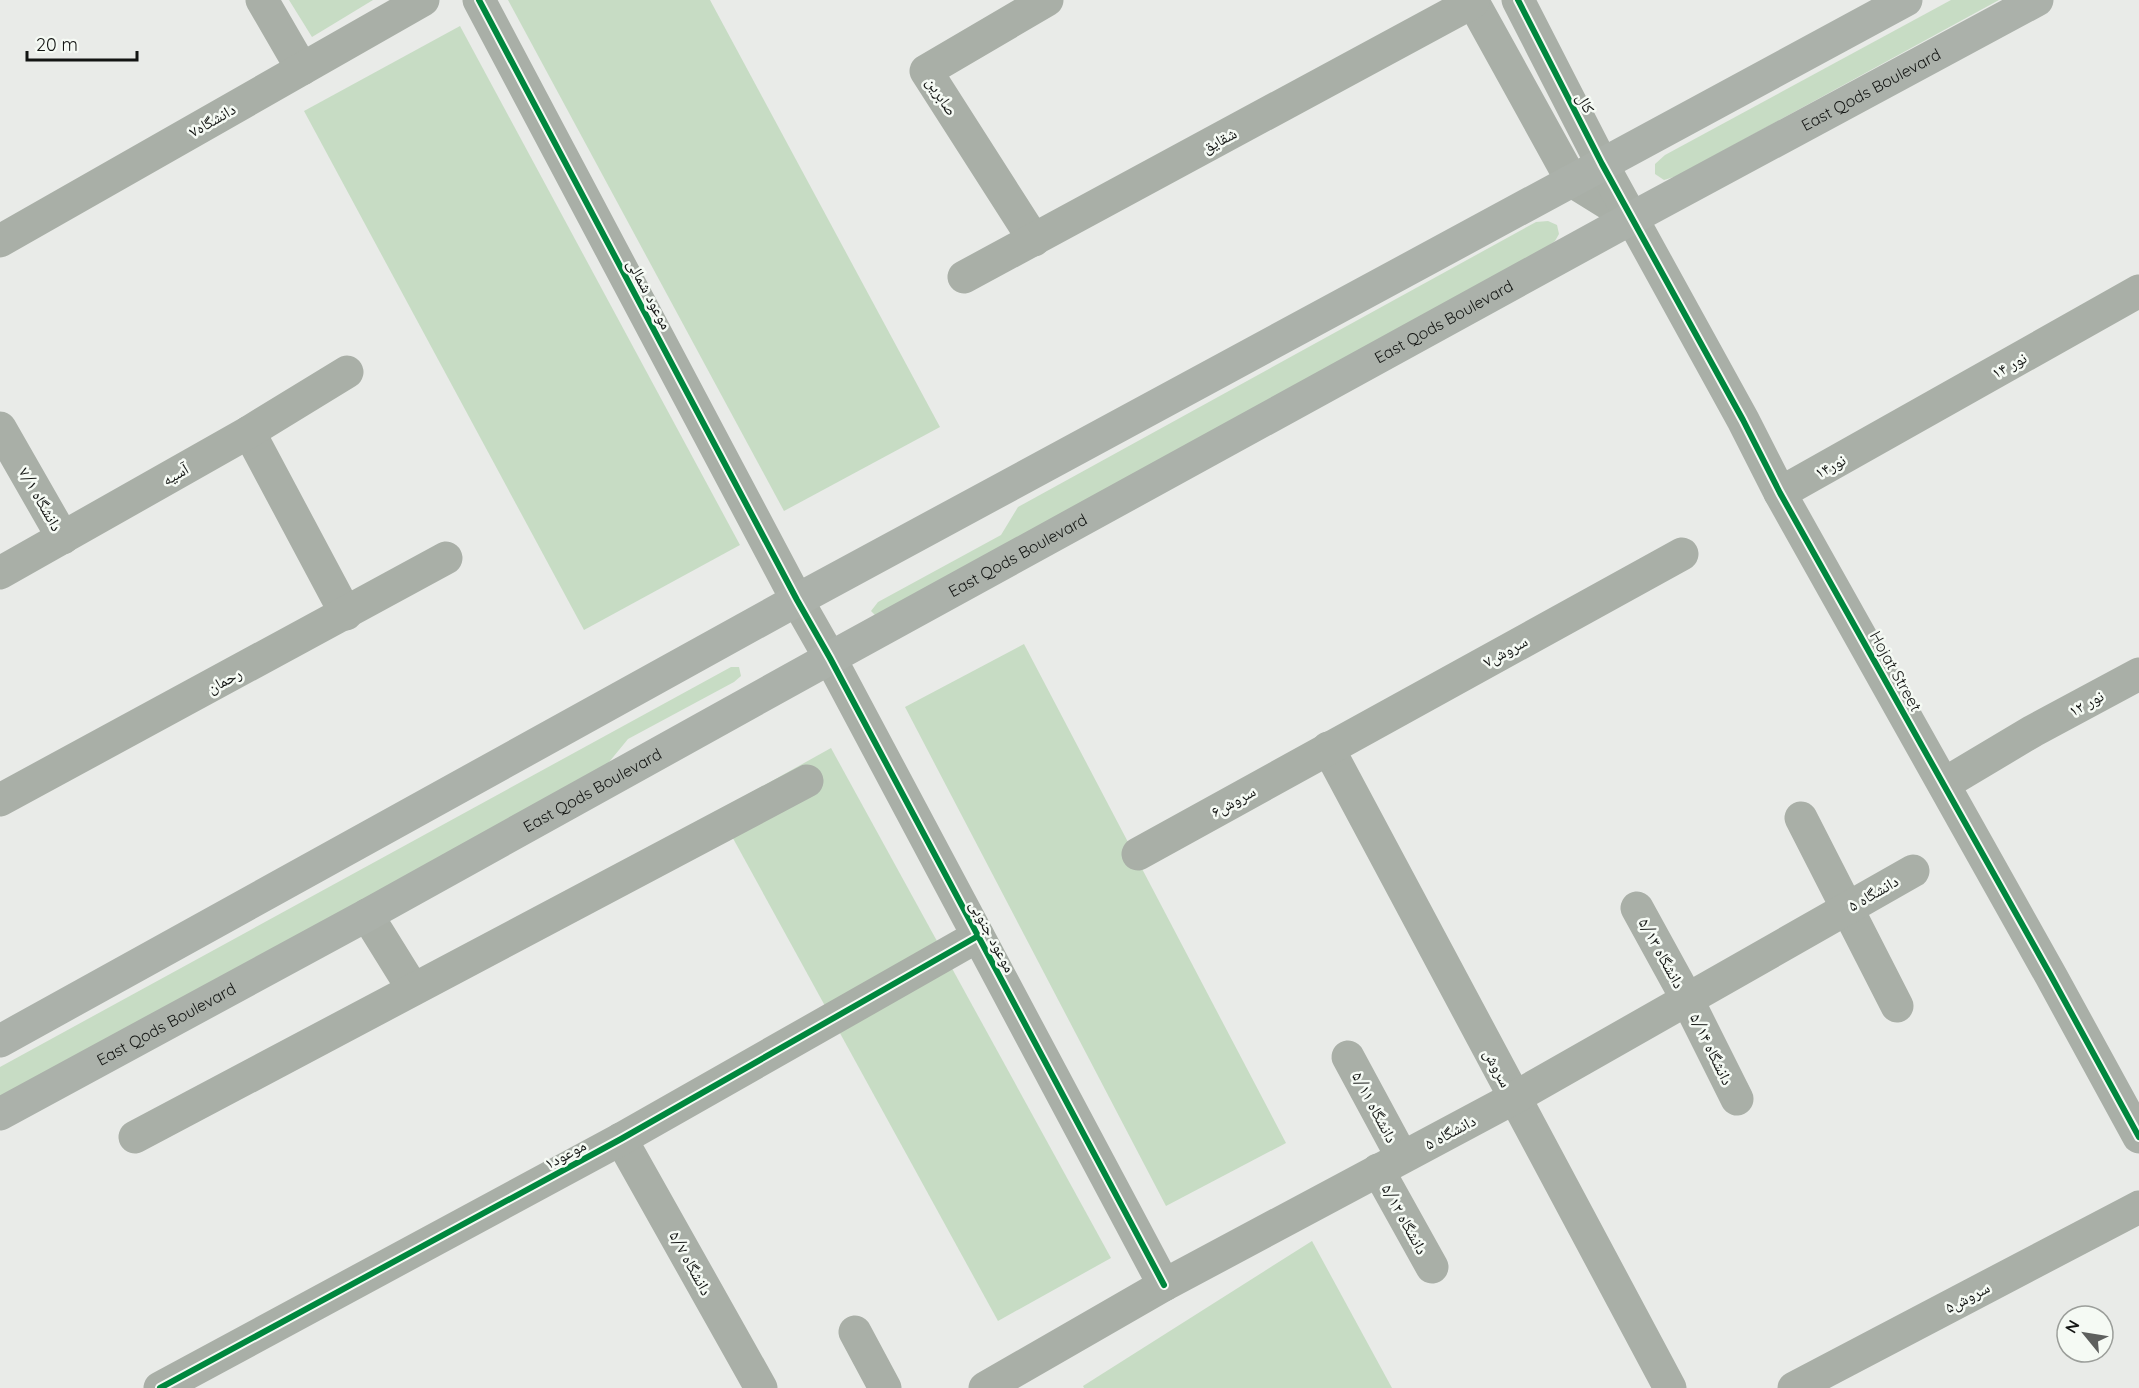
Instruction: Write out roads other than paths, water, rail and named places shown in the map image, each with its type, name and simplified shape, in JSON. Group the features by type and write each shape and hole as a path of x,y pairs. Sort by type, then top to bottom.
{"main road":[{"path":"0,1041 797,600 1906,0"},
{"name":"East Qods Boulevard","path":"3,1107 367,915 1632,218 2037,0"}],"street":[{"path":"262,0 302,69"},
{"name":"دانشگاه۷","path":"0,241 423,0"},
{"name":"موعود شمالی","path":"479,0 797,600"},
{"name":"صابرین","path":"1034,240 926,71 1047,0"},
{"name":"کال","path":"1518,0 1632,218"},
{"path":"1472,1 1572,181 1632,218"},
{"name":"شقایق","path":"964,277 1472,1"},
{"name":"Hojat Street","path":"1632,218 1743,420 1780,493 1944,784 2127,1088 2139,1137"},
{"name":"نور ۱۴","path":"1879,438 2139,291"},
{"name":"آسیه","path":"0,573 249,432 347,372"},
{"name":"دانشگاه ۷/۱","path":"0,428 63,538"},
{"path":"249,432 346,614"},
{"name":"نور۱۴","path":"1780,493 1879,438"},
{"name":"سروش۷","path":"1328,748 1682,554"},
{"name":"رحمان","path":"0,800 446,558"},
{"name":"موعود جنوبی","path":"797,600 1164,1285"},
{"name":"نور ۱۲","path":"1944,784 2139,674"},
{"name":"سروش۶","path":"1138,854 1328,748"},
{"name":"سروش","path":"1328,748 1670,1388"},
{"path":"135,1137 807,782"},
{"path":"1801,818 1897,1006"},
{"name":"دانشگاه ۵","path":"985,1388 1164,1285 1514,1098 1912,871"},
{"name":"دانشگاه ۵/۱۳","path":"1637,908 1687,999"},
{"path":"367,915 413,990"},
{"name":"موعود۱","path":"160,1388 621,1139 978,936"},
{"name":"دانشگاه ۵/۱۴","path":"1687,999 1737,1099"},
{"name":"دانشگاه ۵/۱۱","path":"1348,1057 1390,1164"},
{"name":"دانشگاه ۵/۷","path":"621,1139 760,1388"},
{"name":"دانشگاه ۵/۱۲","path":"1390,1164 1432,1267"},
{"name":"سروش۵","path":"1794,1388 2139,1207"},
{"path":"855,1332 885,1388"}]}
